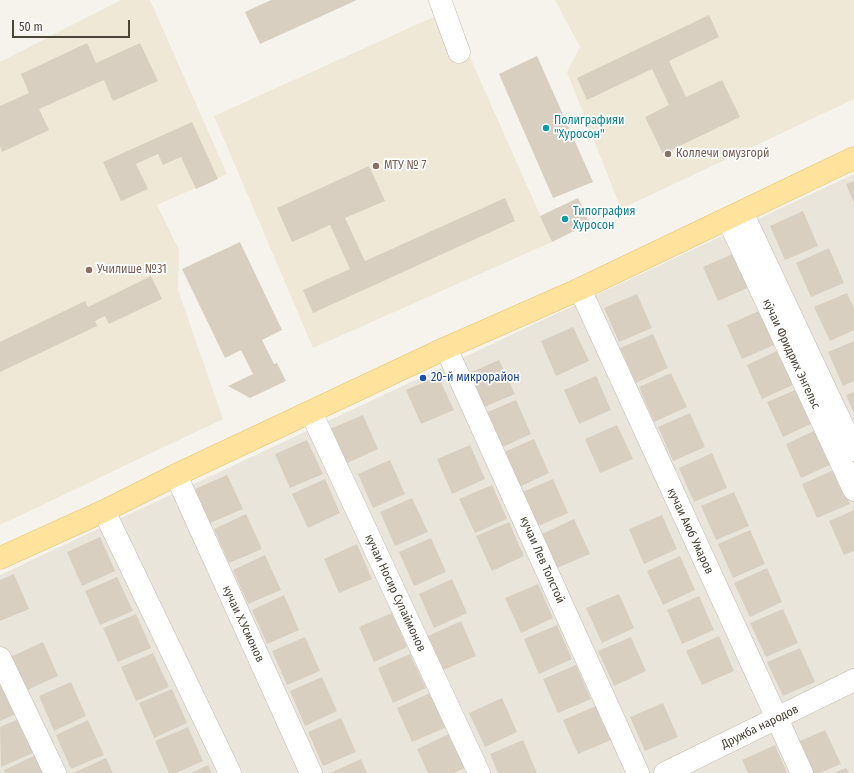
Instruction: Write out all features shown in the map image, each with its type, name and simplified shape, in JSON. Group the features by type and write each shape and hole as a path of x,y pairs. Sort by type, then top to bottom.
{"main road":[{"path":"0,558 104,511 176,475 446,348 580,289 854,158"}],"street":[{"path":"440,0 459,52"},
{"name":"кӯчаи Фридрих Энгельс","path":"735,215 854,450"},
{"name":"кӯчаи Фридрих Энгельс","path":"735,215 854,490"},
{"name":"кучаи Аюб Умаров","path":"580,289 802,773"},
{"name":"кучаи Лев Толстой","path":"446,348 638,773"},
{"name":"кучаи Носир Сулаймонов","path":"311,412 479,773"},
{"name":"кучаи Х.Усмонов","path":"176,475 311,773"},
{"path":"104,511 230,773"},
{"path":"0,658 55,773"},
{"name":"Дружба народов","path":"665,773 854,680"}],"shaded area":[{"name":"Училише №31","path":"121,0 150,0 227,174 157,205 179,250 178,290 223,419 0,525 0,62"},
{"name":"Коллечи омузгорй","path":"555,0 854,0 854,99 621,209 567,72 580,47"},
{"name":"МТУ № 7","path":"449,10 552,242 313,348 214,116"},
{"path":"854,174 854,773 0,773 0,575"}],"building":[{"path":"271,0 357,0 260,44 245,12"},
{"path":"709,15 719,37 669,61 686,97 722,80 740,117 663,154 645,117 669,105 652,69 587,100 577,78"},
{"path":"87,43 96,63 140,43 158,81 113,101 104,80 39,109 49,130 2,152 0,146 0,106 29,93 21,74"},
{"name":"Полиграфияи \"Хуросон\"","path":"537,56 593,182 553,198 499,74"},
{"path":"192,122 218,179 196,189 181,157 163,165 158,154 136,164 148,189 121,201 103,162"},
{"path":"369,166 385,201 345,218 365,261 505,198 515,221 313,313 303,290 350,269 330,225 292,242 277,208"},
{"path":"854,181 854,203 846,184"},
{"name":"Типография Хуросон","path":"578,198 590,223 552,242 540,216"},
{"path":"803,211 818,246 785,260 770,226"},
{"path":"240,242 282,330 262,340 274,364 277,363 286,381 250,398 228,386 253,374 241,350 225,358 182,269"},
{"path":"829,248 844,283 811,297 796,263"},
{"path":"735,253 750,287 718,301 703,267"},
{"path":"151,276 162,299 109,324 105,316 95,321 97,326 0,372 0,342 85,301 88,307"},
{"path":"847,293 854,308 854,330 830,341 814,307"},
{"path":"637,294 652,328 619,342 604,308"},
{"path":"759,311 774,345 742,359 727,325"},
{"path":"573,327 589,361 556,376 541,341"},
{"path":"653,334 668,368 636,383 620,348"},
{"path":"854,341 854,381 843,386 828,352"},
{"path":"779,350 795,384 762,399 747,365"},
{"path":"499,360 515,394 482,408 467,374"},
{"path":"671,373 687,407 654,422 639,387"},
{"path":"438,376 454,410 421,424 406,390"},
{"path":"596,376 611,410 579,424 564,390"},
{"path":"800,388 815,422 783,437 767,402"},
{"path":"854,392 854,413 846,395"},
{"path":"516,400 531,434 498,449 483,414"},
{"path":"690,413 705,447 673,461 658,427"},
{"path":"363,415 378,449 345,464 330,429"},
{"path":"617,425 633,459 600,473 585,439"},
{"path":"818,429 834,463 801,478 786,444"},
{"path":"534,439 549,473 517,488 502,453"},
{"path":"307,440 323,474 290,488 275,454"},
{"path":"470,445 485,479 452,494 437,459"},
{"path":"712,453 727,488 694,502 679,468"},
{"path":"390,460 405,494 373,508 358,474"},
{"path":"834,470 850,504 817,518 802,484"},
{"path":"227,475 243,509 210,523 195,489"},
{"path":"325,479 340,513 308,528 292,494"},
{"path":"553,479 568,513 536,527 520,493"},
{"path":"492,485 507,519 475,533 459,499"},
{"path":"734,492 749,526 716,540 701,506"},
{"path":"412,498 428,532 395,546 380,512"},
{"path":"854,510 854,551 844,555 829,521"},
{"path":"246,514 262,549 229,563 214,529"},
{"path":"662,515 677,549 644,564 629,529"},
{"path":"574,519 590,554 557,568 542,534"},
{"path":"509,522 524,556 492,571 476,536"},
{"path":"750,530 765,564 733,578 718,544"},
{"path":"100,537 115,571 82,586 67,552"},
{"path":"431,538 446,572 414,586 399,552"},
{"path":"357,544 372,579 339,593 324,559"},
{"path":"265,555 281,590 248,604 233,570"},
{"path":"680,556 695,590 663,605 647,571"},
{"path":"767,568 782,602 750,617 734,583"},
{"path":"14,574 29,609 0,621 0,580"},
{"path":"117,577 133,611 100,625 85,591"},
{"path":"452,579 467,613 434,628 419,594"},
{"path":"538,584 553,618 521,633 505,598"},
{"path":"619,594 634,628 602,643 586,608"},
{"path":"284,595 299,630 267,644 252,610"},
{"path":"699,596 714,630 682,644 667,610"},
{"path":"783,609 798,643 766,657 750,623"},
{"path":"392,613 407,647 374,662 359,627"},
{"path":"136,614 151,648 118,662 103,628"},
{"path":"461,621 476,656 443,670 428,636"},
{"path":"557,625 572,659 539,674 524,639"},
{"path":"719,636 734,671 702,685 686,651"},
{"path":"305,637 320,671 287,685 272,651"},
{"path":"631,637 646,671 614,686 598,651"},
{"path":"43,642 58,676 25,691 10,657"},
{"path":"800,648 815,682 783,696 767,662"},
{"path":"153,653 169,687 136,701 121,667"},
{"path":"410,654 426,688 393,703 378,668"},
{"path":"576,665 591,699 558,713 543,679"},
{"path":"322,677 337,711 305,726 290,691"},
{"path":"0,679 16,714 0,721"},
{"path":"71,682 86,716 54,731 39,696"},
{"path":"172,689 187,723 154,738 139,703"},
{"path":"430,693 445,728 412,742 397,708"},
{"path":"502,698 517,732 485,747 469,713"},
{"path":"663,703 678,737 645,751 630,717"},
{"path":"596,706 611,740 578,754 563,720"},
{"path":"341,718 356,752 323,766 308,732"},
{"path":"18,719 33,753 1,767 0,727"},
{"path":"88,720 104,755 71,769 56,735"},
{"path":"188,727 203,761 176,773 169,773 155,741"},
{"path":"825,730 841,764 820,773 806,773 793,744"},
{"path":"449,734 465,768 454,773 428,773 417,749"},
{"path":"523,740 537,773 498,773 490,754"},
{"path":"775,745 787,773 748,773 742,760"},
{"path":"36,755 44,773 5,773 4,770"},
{"path":"106,758 113,773 73,773"},
{"path":"361,759 367,773 330,773"},
{"path":"208,765 212,773 191,773"},
{"path":"846,768 849,773 834,773"}],"place":[{"name":"Полиграфияи \"Хуросон\"","path":"546,128"},
{"name":"Коллечи омузгорй","path":"668,154"},
{"name":"МТУ № 7","path":"376,166"},
{"name":"Типография Хуросон","path":"565,219"},
{"name":"Училише №31","path":"89,270"},
{"name":"20-й микрорайон","path":"423,378"}]}
